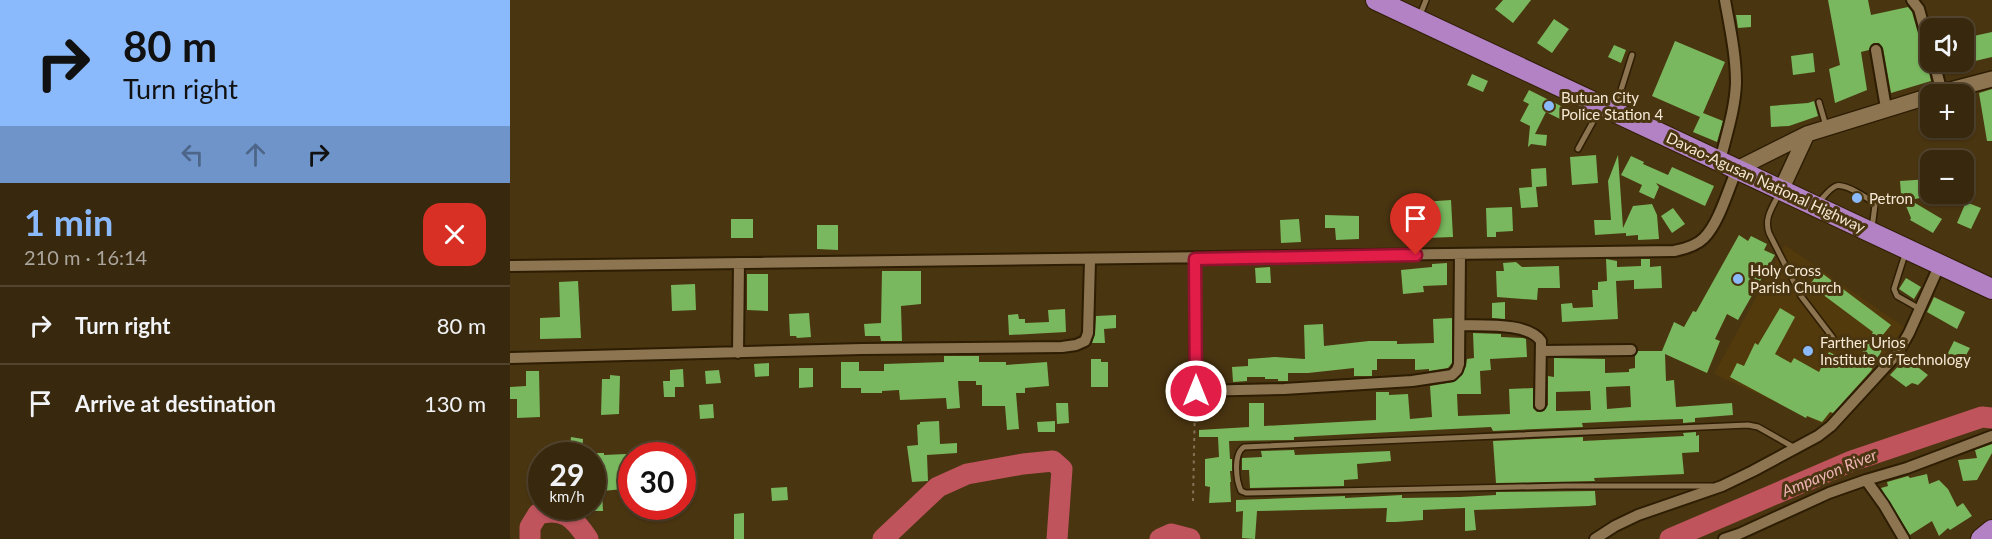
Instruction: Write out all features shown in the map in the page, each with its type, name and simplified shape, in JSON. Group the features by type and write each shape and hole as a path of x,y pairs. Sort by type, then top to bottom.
{"highway":[{"name":"Davao-Agusan National Highway","path":"1376,0 1992,289"},
{"path":"1980,539 1992,530"}],"street":[{"path":"510,266 1195,259 1674,251 1691,247 1704,239 1713,225 1728,165 1736,85 1735,58 1725,0"},
{"path":"1912,0 1919,9 1921,18"},
{"path":"1876,50 1886,108"},
{"path":"1973,84 1992,79"},
{"path":"1728,165 1807,134 1920,98"},
{"path":"1781,190 1807,134"},
{"path":"1195,259 1196,391 1284,390 1442,378 1452,375 1459,364 1460,254"},
{"path":"510,358 1076,345 1085,341 1088,333 1090,260"},
{"path":"738,353 739,263"},
{"path":"1595,539 1638,515 1722,486 1818,436 1832,426 1897,354 1940,264"},
{"path":"1460,325 1524,329 1537,335 1541,341 1540,405"},
{"path":"1541,351 1631,350"},
{"path":"1724,539 1829,493 1907,468 1992,436"},
{"path":"1866,480 1904,539"}],"lane":[{"path":"1418,20 1426,0"},
{"path":"1578,149 1608,108 1632,55"},
{"path":"1818,102 1827,128"},
{"path":"1815,206 1834,187 1842,186 1871,200 1875,206 1872,233"},
{"path":"1781,190 1767,218 1766,225 1802,296 1833,338"},
{"path":"1907,249 1894,289 1897,296 1920,309"},
{"path":"1722,486 1565,486 1246,493 1241,491 1239,486 1237,456 1239,450 1244,447 1748,425 1763,429 1795,448"}],"path":[{"path":"1193,501 1196,391"}],"shaded area":[{"name":"Farther Urios Institute of Technology","path":"1785,245 1904,327 1869,378 1825,425 1714,374"}],"building":[{"path":"1503,0 1531,0 1513,23 1495,9"},
{"path":"1828,0 1868,0 1871,15 1908,7 1912,12 1920,40 1920,72 1929,72 1931,81 1891,93 1883,48 1879,43 1874,43 1869,50 1861,52 1867,90 1835,103 1829,69 1840,65"},
{"path":"1736,15 1751,15 1751,27 1738,28"},
{"path":"1554,19 1569,29 1552,53 1537,43"},
{"path":"1992,32 1992,57 1975,61 1974,36"},
{"path":"1675,41 1725,62 1703,113 1723,121 1717,142 1693,132 1700,117 1652,96"},
{"path":"1614,45 1626,50 1621,63 1608,57"},
{"path":"1813,53 1815,72 1793,75 1791,56"},
{"path":"1472,74 1488,81 1483,92 1467,85"},
{"path":"1992,89 1992,141 1987,141 1979,93"},
{"path":"1529,90 1565,108 1560,119 1546,112 1535,134 1547,135 1546,146 1531,144 1528,147 1530,126 1520,121 1529,104 1523,101"},
{"path":"1814,101 1818,116 1789,126 1771,127 1770,106"},
{"path":"1596,155 1598,183 1572,185 1570,157"},
{"path":"1618,155 1623,228 1633,206 1652,204 1657,215 1659,239 1638,240 1638,235 1626,236 1626,233 1595,235 1594,220 1611,220 1608,181"},
{"path":"1631,156 1668,175 1672,167 1714,186 1705,206 1656,183 1659,187 1654,199 1639,192 1642,185 1621,175"},
{"path":"1546,168 1547,186 1536,187 1538,207 1521,208 1519,188 1532,187 1531,169"},
{"path":"1920,180 1920,198 1910,200 1942,219 1933,233 1910,220 1901,194 1900,181"},
{"path":"1451,200 1453,237 1425,238 1422,202"},
{"path":"1965,204 1981,208 1971,229 1957,223"},
{"path":"1512,207 1513,231 1496,232 1496,237 1487,237 1486,208"},
{"path":"1673,208 1685,224 1672,233 1661,216"},
{"path":"1325,215 1359,216 1359,239 1336,240 1335,228 1325,228"},
{"path":"731,219 753,219 753,238 731,238"},
{"path":"1299,219 1301,242 1281,243 1280,220"},
{"path":"817,225 838,225 838,250 817,249"},
{"path":"1739,235 1748,241 1751,236 1767,244 1764,250 1775,255 1738,320 1727,314 1715,339 1720,341 1707,373 1665,354 1666,381 1674,380 1676,407 1732,403 1733,415 1695,418 1695,422 1683,423 1683,419 1626,421 1582,423 1583,427 1493,431 1491,427 1294,437 1294,440 1229,441 1230,459 1232,459 1231,502 1209,503 1210,487 1205,486 1205,459 1219,457 1218,437 1199,437 1199,430 1249,427 1249,403 1264,403 1264,426 1376,420 1376,392 1389,392 1389,395 1408,394 1410,419 1432,417 1430,386 1454,382 1462,375 1467,359 1474,358 1473,333 1501,334 1501,337 1526,339 1527,357 1490,359 1491,370 1480,371 1481,394 1457,394 1458,416 1510,414 1509,389 1533,388 1533,408 1537,412 1544,411 1548,405 1548,376 1554,377 1554,358 1605,359 1605,373 1629,372 1629,369 1635,368 1635,356 1638,351 1662,351 1674,322 1684,327 1693,311 1696,312","holes":["1630,386 1631,407 1607,409 1606,387","1590,391 1591,410 1556,411 1556,392"]},
{"path":"1606,259 1617,261 1617,267 1641,266 1641,259 1650,259 1650,267 1661,266 1662,288 1634,289 1634,280 1616,281 1618,319 1562,322 1561,304 1572,303 1573,308 1593,307 1592,290 1598,290 1598,282 1607,281"},
{"path":"1516,262 1522,267 1559,266 1560,288 1538,288 1537,300 1497,297 1496,271 1504,271 1503,263"},
{"path":"1447,263 1447,285 1423,286 1424,292 1403,294 1401,270"},
{"path":"1270,267 1271,283 1256,283 1255,268"},
{"path":"882,271 921,271 921,304 901,306 902,341 881,341 880,336 865,336 864,324 881,323"},
{"path":"1819,271 1891,325 1877,342 1884,346 1871,371 1822,422 1807,416 1806,418 1730,377 1737,363 1744,366 1755,343 1758,345 1780,308 1795,317 1775,354 1791,363 1794,358 1819,372 1829,352 1856,365 1873,332 1810,285"},
{"path":"747,274 768,274 768,311 747,310"},
{"path":"1906,278 1921,287 1914,299 1899,289"},
{"path":"578,281 581,338 540,339 540,318 560,317 559,282"},
{"path":"695,284 696,310 672,311 671,285"},
{"path":"1934,297 1965,312 1957,329 1927,312"},
{"path":"1505,302 1505,319 1492,318 1492,303"},
{"path":"1065,309 1066,332 1009,335 1008,315 1018,314 1019,319 1025,319 1025,323 1049,322 1048,310"},
{"path":"809,313 811,337 790,336 789,314"},
{"path":"1116,315 1116,328 1104,329 1105,343 1092,343 1096,316"},
{"path":"1452,318 1452,363 1448,368 1429,371 1429,369 1415,370 1415,359 1377,359 1377,370 1372,370 1372,376 1354,376 1354,368 1288,373 1288,381 1247,377 1247,381 1233,382 1232,367 1248,366 1248,359 1275,357 1305,359 1304,325 1323,324 1324,346 1369,341 1397,341 1397,344 1434,343 1433,319"},
{"path":"1954,341 1970,348 1959,368 1944,361"},
{"path":"944,356 979,356 979,362 1006,362 1006,365 1047,362 1049,386 1025,388 1025,393 1016,393 1019,429 1007,430 1005,406 982,406 982,385 976,385 976,381 958,381 960,408 947,409 946,398 900,400 899,390 861,393 861,388 841,388 841,362 859,362 859,371 884,371 884,364 944,362"},
{"path":"1906,358 1928,375 1918,385 1912,383 1906,387 1890,375"},
{"path":"1091,359 1108,362 1108,387 1091,387"},
{"path":"769,363 769,376 755,377 754,364"},
{"path":"799,368 813,368 813,387 799,388"},
{"path":"683,369 684,387 675,387 675,397 664,397 663,381 670,381 670,370"},
{"path":"719,370 721,383 706,384 705,371"},
{"path":"526,371 539,371 540,417 517,418 517,399 510,399 510,387 526,386"},
{"path":"610,375 620,376 619,414 601,415 602,379 610,379"},
{"path":"1056,403 1068,403 1069,423 1057,424"},
{"path":"713,404 714,418 700,419 699,405"},
{"path":"939,421 940,444 957,443 957,453 927,455 928,481 912,482 907,446 918,445 917,425 920,422"},
{"path":"1055,421 1055,432 1038,432 1037,422"},
{"path":"1696,432 1696,436 1699,435 1699,452 1682,453 1684,474 1594,478 1595,481 1496,483 1493,441 1583,437 1583,441 1684,436 1683,433"},
{"path":"571,437 583,439 583,442 570,442"},
{"path":"1992,444 1992,453 1977,480 1963,481 1958,460 1977,458 1975,450"},
{"path":"1294,450 1295,455 1390,451 1391,461 1357,464 1358,479 1344,480 1344,486 1250,488 1249,470 1242,470 1242,458 1262,457 1261,451"},
{"path":"618,454 618,490 606,491 606,455"},
{"path":"1927,474 1929,484 1939,480 1948,489 1957,507 1963,503 1972,516 1950,530 1948,528 1939,536 1932,521 1910,535 1881,488 1888,486 1887,482"},
{"path":"787,487 788,500 772,501 771,488"},
{"path":"1595,491 1596,505 1474,510 1476,530 1465,531 1465,508 1423,510 1423,520 1396,522 1386,522 1387,508 1257,511 1255,539 1242,538 1243,511 1236,512 1236,500 1402,495 1402,498 1460,497 1496,495 1496,492"},
{"path":"744,513 744,539 734,539 734,514"}],"waterway":[{"name":"Ampayon River","path":"1670,539 1852,461 1982,417 1992,418"},
{"name":"Ampayon River","path":"883,539 938,487 967,474 1053,461 1062,469 1057,539"},
{"name":"Ampayon River","path":"530,539 530,527 538,514 547,512 562,513 568,516 588,539"},
{"name":"Ampayon River","path":"1160,539 1171,534 1190,539"}],"place":[{"name":"Butuan City Police Station 4","path":"1549,106"},
{"name":"Petron","path":"1857,198"},
{"name":"Holy Cross Parish Church","path":"1738,279"},
{"name":"Farther Urios Institute of Technology","path":"1808,351"}],"route":[{"path":"1196,391 1195,259 1416,255"}]}
